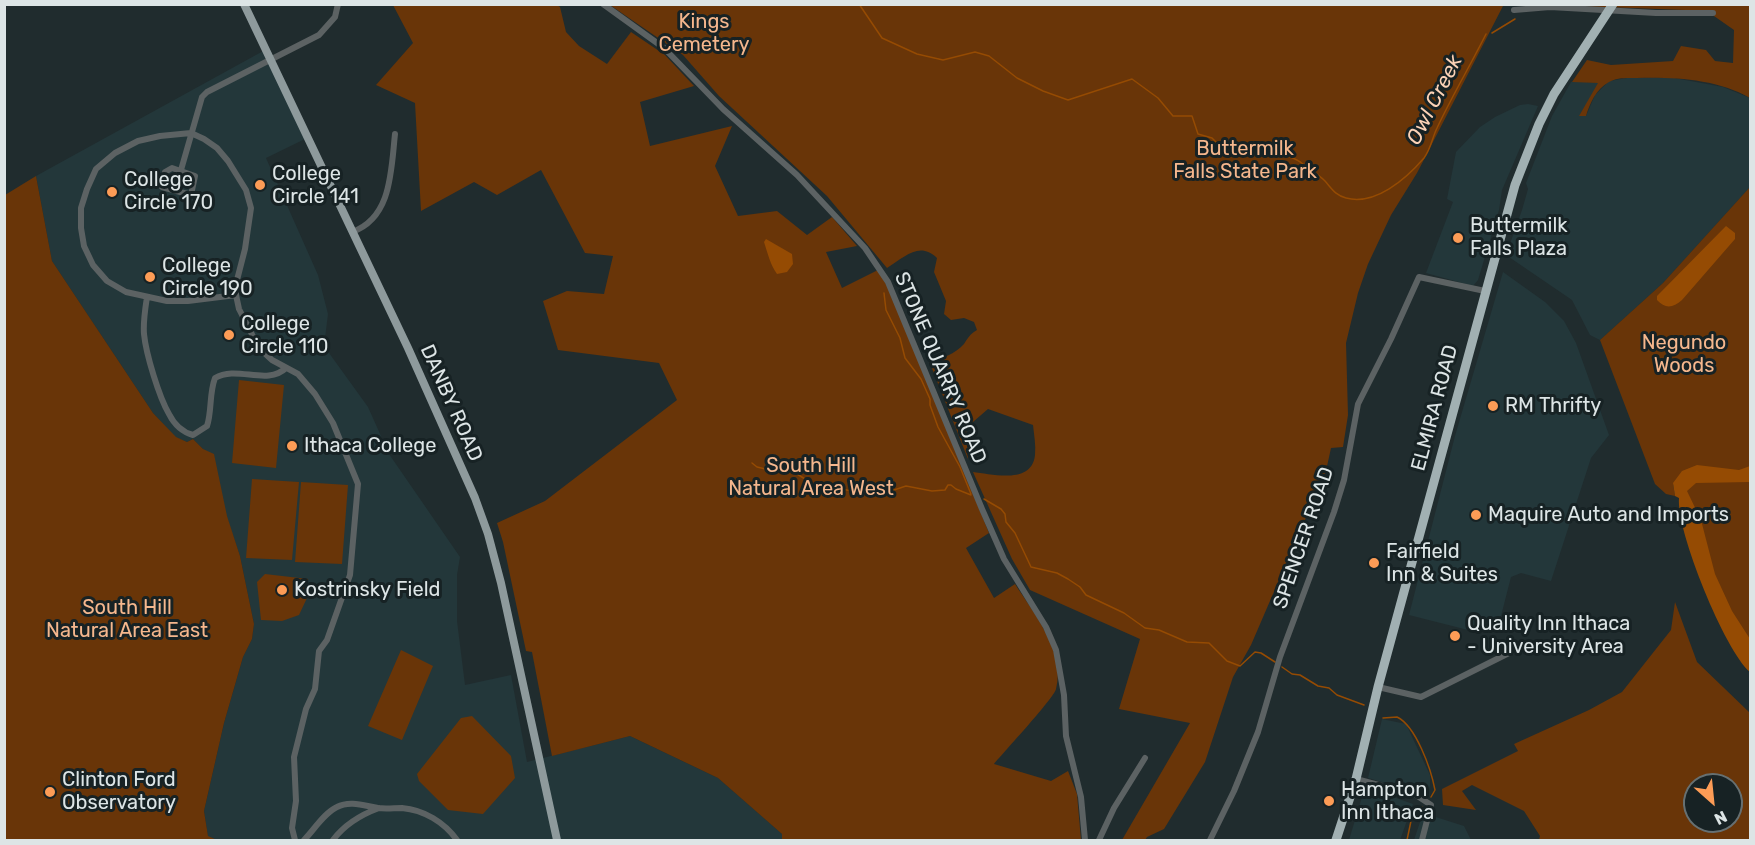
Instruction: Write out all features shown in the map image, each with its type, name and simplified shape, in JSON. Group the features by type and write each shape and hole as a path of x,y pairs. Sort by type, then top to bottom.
{"highway":[{"name":"ELMIRA ROAD","path":"1336,840 1356,779 1378,687 1515,185 1539,124 1559,86 1611,8"}],"main road":[{"name":"DANBY ROAD","path":"244,4 442,423 488,534 556,840"}],"street":[{"path":"181,170 202,97 207,92 319,35 335,17 338,4"},
{"name":"STONE QUARRY ROAD","path":"603,4 664,48 723,109 797,175 865,248 888,282 1004,559 1046,627 1056,650 1064,695 1069,755 1083,810 1085,840"},
{"path":"1514,10 1550,7 1713,13"},
{"path":"236,295 188,301 167,301 126,292 107,281 93,265 84,246 81,208 96,169 115,153 138,141 160,136 191,133 217,148 237,174 251,208 249,229 237,280 236,295 239,309 259,348 272,360 305,380 333,423 355,477 358,490 350,576 327,640 319,651 315,689 306,709 294,757 296,801 292,828 295,840"},
{"path":"352,232 372,220 384,202 395,134"},
{"path":"168,169 181,170 195,176 191,195 162,187 163,176 168,169"},
{"name":"SPENCER ROAD","path":"1210,840 1221,820 1258,732 1280,657 1337,504 1344,480 1358,404 1419,277 1485,291"},
{"path":"147,297 143,324 144,337 169,414 181,430 193,435 207,426 210,418 210,394 215,378 231,373 270,376 279,374 286,368"},
{"path":"1378,687 1421,697 1517,649"},
{"path":"1099,840 1114,808 1145,758"},
{"path":"1356,779 1416,795 1431,805 1422,840"},
{"path":"304,840 333,809 342,805 359,804 421,813 442,824 457,840"},
{"path":"333,840 351,821 380,808"}],"shaded area":[{"name":"Ithaca College","path":"265,50 307,138 266,158 318,275 328,314 324,346 368,407 389,454 460,557 457,575 457,621 465,685 511,675 527,762 630,736 718,778 782,834 782,840 217,840 208,837 204,811 224,723 243,657 252,639 254,624 240,556 203,449 193,439 187,442 176,438 153,413 52,261 36,176"},
{"path":"1669,77 1723,87 1750,98 1750,187 1663,283 1600,340 1590,335 1572,300 1506,255 1528,189 1526,183 1552,116 1571,82 1599,83 1580,115 1586,116 1595,95 1609,81"},
{"path":"1520,105 1538,106 1502,190 1499,210 1478,280 1473,286 1426,273 1453,202 1447,199 1456,152 1480,127 1495,117"},
{"path":"1726,226 1735,233 1735,239 1682,300 1669,306 1660,303 1657,296"},
{"path":"766,239 792,254 793,264 787,272 777,274 769,259 764,242"},
{"path":"1503,272 1545,302 1564,321 1576,343 1609,435 1591,458 1551,581 1521,573 1511,577 1501,616 1472,631 1409,615 1455,436"},
{"path":"1697,465 1739,470 1750,466 1750,482 1696,483 1687,491 1701,520 1715,574 1732,611 1750,639 1750,672 1728,641 1716,616 1685,536 1679,498 1675,496 1673,483 1682,471"},
{"path":"1382,719 1406,724 1430,775 1428,795 1368,778"},
{"path":"1365,787 1413,804 1400,840 1349,840"},
{"path":"1423,813 1464,826 1471,840 1414,840"}],"green space":[{"name":"South Hill Natural Area West","path":"393,5 557,5 560,7 566,32 579,46 607,64 631,32 665,55 694,86 640,102 650,146 732,126 715,166 738,216 777,211 807,235 832,217 857,246 826,252 842,288 878,270 890,291 989,533 966,548 994,598 1015,584 1046,633 1056,661 1058,675 1053,694 994,764 1051,781 1068,771 1077,794 1081,840 782,840 782,834 718,778 630,736 552,756 532,652 526,651 497,523 545,501 677,400 659,363 558,350 543,301 567,291 604,294 613,256 585,253 541,170 497,195 474,182 421,211 415,103 376,85 413,43"},
{"name":"Buttermilk Falls State Park","path":"610,5 1532,5 1503,6 1417,173 1391,215 1368,264 1358,293 1346,343 1348,415 1343,447 1331,448 1326,471 1251,645 1233,677 1205,762 1164,829 1145,840 1122,840 1190,723 1119,709 1140,639 1030,590 1012,559 973,472 1010,476 1027,471 1035,455 1033,425 988,409 966,428 968,459 929,361 957,351 977,330 974,322 964,318 951,320 944,314 946,301 934,272 937,258 924,251 912,252 887,268 827,196 719,96 683,55"},
{"path":"1551,5 1750,5 1750,98 1724,87 1695,80 1623,78 1612,80 1600,88 1586,116 1579,116 1598,83 1572,82 1587,60 1611,65 1673,61 1681,46 1706,50 1715,61 1733,63 1734,30 1714,16 1712,11"},
{"name":"South Hill Natural Area East","path":"36,176 52,261 153,413 176,437 187,442 193,439 203,449 214,454 227,516 240,556 254,624 252,639 243,657 224,723 204,811 208,836 217,840 5,840 5,195"},
{"name":"Negundo Woods","path":"1750,187 1750,657 1697,544 1673,483 1675,496 1666,494 1655,484 1600,340 1663,283"},
{"path":"239,380 284,385 276,468 232,463"},
{"path":"252,479 299,482 292,560 246,558"},
{"path":"301,482 348,485 342,564 295,562"},
{"name":"Kostrinsky Field","path":"265,574 308,579 307,598 299,615 282,621 261,620 257,582"},
{"path":"1675,602 1697,662 1750,713 1750,840 1539,840 1540,836 1524,811 1472,785 1462,791 1476,810 1443,805 1442,789 1518,751 1514,744 1589,710 1622,692 1671,630"},
{"path":"401,650 433,666 402,740 368,726"},
{"path":"472,716 511,756 515,778 483,814 448,810 419,781 417,774 461,718"}],"waterway":[{"name":"Owl Creek","path":"859,4 882,38 917,54 943,60 975,52 989,56 1017,78 1068,100 1132,79 1158,98 1173,116 1192,116 1198,134 1212,138 1227,153 1239,156 1254,146 1268,144 1303,164 1339,195 1357,199 1368,198 1389,189 1424,158 1486,34"},
{"name":"Owl Creek","path":"1492,33 1515,19"},
{"path":"884,293 886,310 900,338 905,358 921,379 930,399 938,427 960,467 971,494"},
{"path":"752,463 757,467 782,473 794,472 816,486 829,486 860,493 888,492 906,486 932,491 945,490 948,485 951,485 971,495"},
{"path":"984,499 1005,514 1006,522 1015,533 1031,567 1057,573 1080,587 1086,595 1124,613 1145,628 1159,630 1187,642 1209,643 1227,661 1240,666 1255,652 1275,662"},
{"path":"1282,667 1318,686 1329,688 1337,695 1364,705"},
{"path":"1383,718 1397,717 1410,729 1426,760 1433,781 1435,790 1431,797"},
{"path":"1407,840 1411,821 1422,807"}],"place":[{"name":"College Circle 141","path":"260,185"},
{"name":"College Circle 170","path":"112,192"},
{"name":"Buttermilk Falls Plaza","path":"1458,238"},
{"name":"College Circle 190","path":"150,277"},
{"name":"College Circle 110","path":"229,335"},
{"name":"RM Thrifty","path":"1493,406"},
{"name":"Ithaca College","path":"292,446"},
{"name":"Maquire Auto and Imports","path":"1476,515"},
{"name":"Fairfield Inn & Suites","path":"1374,563"},
{"name":"Kostrinsky Field","path":"282,590"},
{"name":"Quality Inn Ithaca - University Area","path":"1455,636"},
{"name":"Clinton Ford Observatory","path":"50,792"},
{"name":"Hampton Inn Ithaca","path":"1329,801"}],"park label":[{"name":"Kings Cemetery","path":"704,34"}]}
